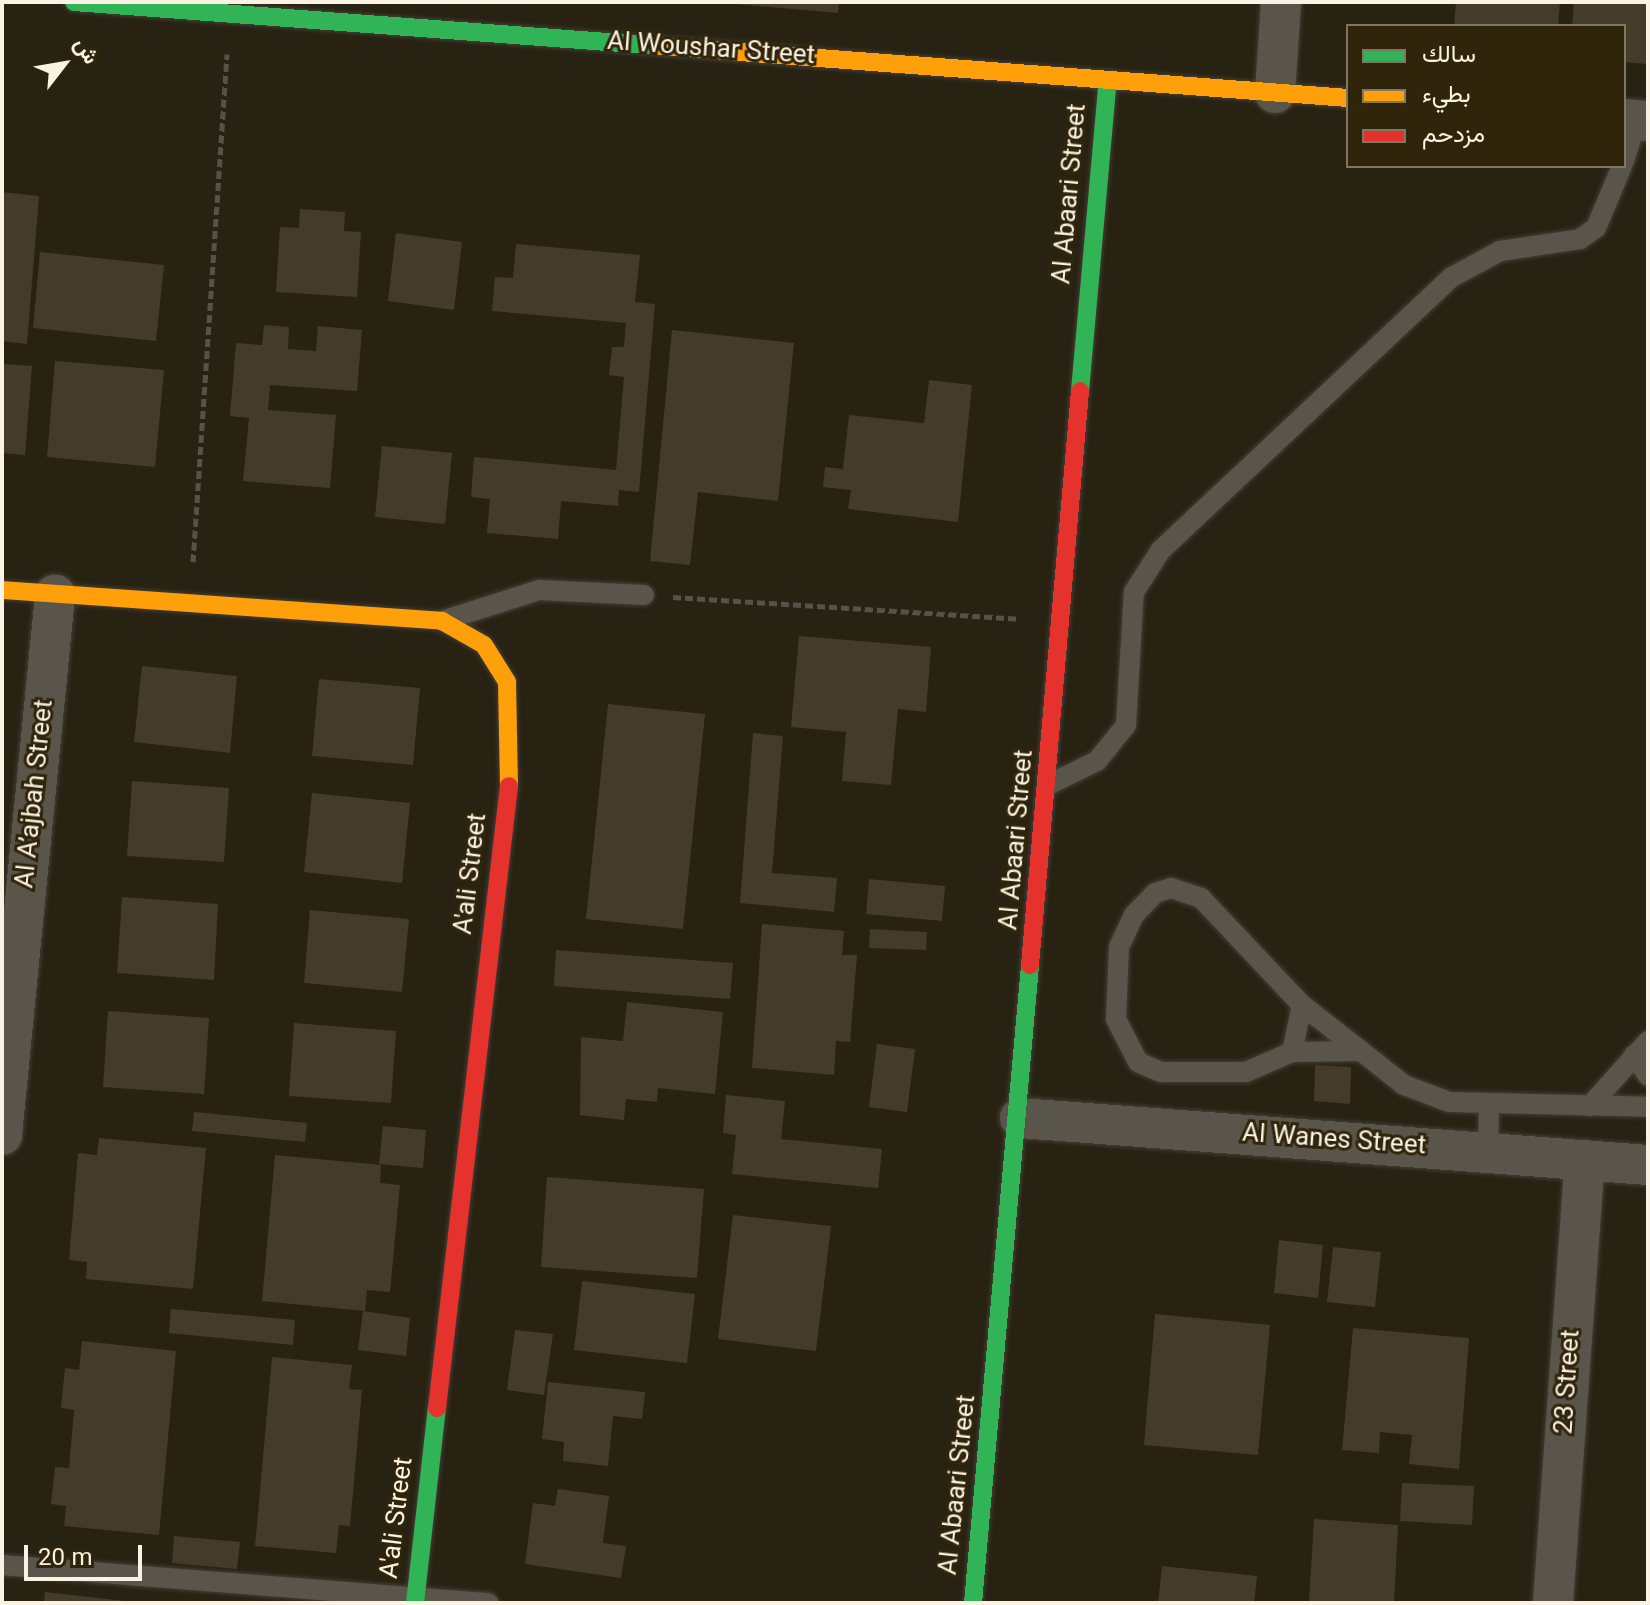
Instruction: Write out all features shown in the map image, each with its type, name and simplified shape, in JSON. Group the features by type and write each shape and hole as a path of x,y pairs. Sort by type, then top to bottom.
{"street":[{"name":"Al Woushar Street","path":"74,2 1346,98"},
{"path":"1275,93 1281,2"},
{"name":"Al Abaari Street","path":"973,1603 1050,784 1059,622 1108,80"},
{"name":"A'ali Street","path":"2,590 442,621 484,645 499,664 514,715 415,1600"},
{"name":"Al A’ajbah Street","path":"2,1135 55,595"},
{"name":"Al Wanes Street","path":"1020,1118 1648,1165"},
{"name":"23 Street","path":"1553,1603 1585,1160"}],"lane":[{"path":"1626,153 1636,120"},
{"path":"1050,784 1097,761 1126,725 1134,592 1161,550 1452,277 1500,251 1580,239 1596,228 1621,168"},
{"path":"442,621 495,598 539,590 644,595"},
{"path":"1361,1051 1292,1052 1246,1072 1161,1072 1138,1062 1116,1019 1124,929 1155,893 1187,890 1302,1005 1361,1051 1426,1095 1489,1105 1648,1107"},
{"path":"1292,1052 1302,1005"},
{"path":"1641,1048 1648,1076"},
{"path":"1590,1106 1641,1048"},
{"path":"1488,1153 1489,1105"},
{"path":"2,1565 415,1600 489,1603"}],"path":[{"path":"190,603 230,13"},
{"path":"644,595 1059,622"}],"building":[{"path":"713,2 839,2 838,13"},
{"path":"1456,2 1560,2 1558,24 1454,24"},
{"path":"1574,2 1648,2 1648,64 1626,62 1626,24 1572,24"},
{"path":"2,192 39,196 27,344 2,341"},
{"path":"300,209 345,212 344,231 361,232 357,297 276,292 280,227 299,228"},
{"path":"396,233 462,242 454,310 388,301"},
{"path":"516,244 640,255 635,302 655,304 639,492 619,490 618,506 561,501 558,539 487,533 490,499 471,497 474,457 616,470 624,377 609,375 612,347 624,347 626,323 492,311 495,277 513,278"},
{"path":"40,252 164,265 156,341 33,328"},
{"path":"264,325 289,327 288,349 316,351 318,326 362,330 357,391 270,385 268,410 336,415 330,488 243,481 249,418 230,416 236,343 262,345"},
{"path":"672,330 794,343 778,501 698,492 690,565 650,561"},
{"path":"55,361 164,370 155,467 47,457"},
{"path":"2,364 32,366 25,455 2,453"},
{"path":"929,380 972,385 958,522 848,509 851,490 823,487 825,467 843,469 849,415 924,423"},
{"path":"382,446 452,453 445,524 375,517"},
{"path":"799,636 931,647 926,712 898,709 891,785 842,781 846,732 791,727"},
{"path":"142,666 237,676 230,753 134,742"},
{"path":"319,679 420,688 413,765 312,756"},
{"path":"608,704 705,714 683,929 586,919"},
{"path":"753,733 783,736 772,873 837,878 834,912 740,903"},
{"path":"132,781 229,788 224,862 127,856"},
{"path":"312,793 410,803 402,883 304,872"},
{"path":"869,879 945,886 942,921 866,914"},
{"path":"122,897 218,904 214,980 117,973"},
{"path":"310,910 409,919 402,992 304,983"},
{"path":"762,924 844,931 842,955 857,955 850,1042 836,1041 834,1075 752,1068"},
{"path":"870,929 927,932 926,950 869,948"},
{"path":"556,950 733,963 730,999 554,986"},
{"path":"627,1002 723,1012 715,1094 658,1088 657,1102 626,1099 624,1120 580,1115 581,1037 623,1041"},
{"path":"108,1011 209,1018 204,1094 103,1087"},
{"path":"294,1023 396,1031 391,1103 289,1096"},
{"path":"877,1044 915,1049 907,1112 869,1107"},
{"path":"1315,1065 1351,1067 1350,1104 1314,1101"},
{"path":"726,1095 785,1101 781,1139 882,1149 878,1188 732,1174 736,1135 723,1133"},
{"path":"194,1112 307,1123 305,1142 192,1131"},
{"path":"383,1126 426,1130 423,1168 379,1164"},
{"path":"99,1138 206,1148 193,1289 86,1279 87,1262 69,1260 78,1153 97,1155"},
{"path":"275,1155 381,1165 380,1183 400,1185 390,1292 367,1290 365,1311 262,1301"},
{"path":"547,1177 704,1189 697,1278 541,1267"},
{"path":"733,1215 831,1226 816,1351 718,1339"},
{"path":"1279,1240 1323,1245 1318,1298 1274,1293"},
{"path":"1333,1247 1381,1252 1375,1307 1327,1302"},
{"path":"582,1281 695,1294 687,1363 574,1350"},
{"path":"171,1309 295,1320 293,1345 169,1333"},
{"path":"363,1311 410,1318 406,1356 358,1350"},
{"path":"1155,1314 1270,1325 1258,1455 1144,1445"},
{"path":"1353,1328 1469,1338 1459,1469 1409,1464 1412,1435 1380,1432 1379,1453 1342,1450"},
{"path":"515,1330 553,1334 544,1395 507,1390"},
{"path":"82,1341 176,1351 159,1535 64,1526 66,1506 51,1504 55,1467 69,1468 74,1410 61,1408 65,1368 79,1370"},
{"path":"272,1357 352,1365 349,1389 362,1390 350,1526 339,1525 336,1553 255,1546"},
{"path":"548,1382 645,1392 642,1419 613,1416 608,1466 563,1461 564,1442 542,1439"},
{"path":"1402,1483 1474,1486 1472,1525 1400,1521"},
{"path":"558,1489 609,1496 603,1543 626,1546 621,1578 525,1564 533,1503 555,1506"},
{"path":"1314,1519 1398,1525 1394,1603 1309,1603"},
{"path":"174,1536 240,1542 237,1569 172,1563"},
{"path":"1162,1566 1257,1576 1254,1603 1158,1603"},
{"path":"45,1592 125,1601 125,1603 44,1603"}],"traffic: fast":[{"path":"74,2 660,46"},
{"path":"1080,391 1108,80"},
{"path":"973,1603 1030,965"},
{"path":"415,1603 437,1408"}],"traffic: slow":[{"path":"660,46 1346,98"},
{"path":"2,590 442,621 484,645 507,682 509,786"}],"traffic: jam":[{"path":"1030,965 1080,391"},
{"path":"437,1408 509,786"}]}
